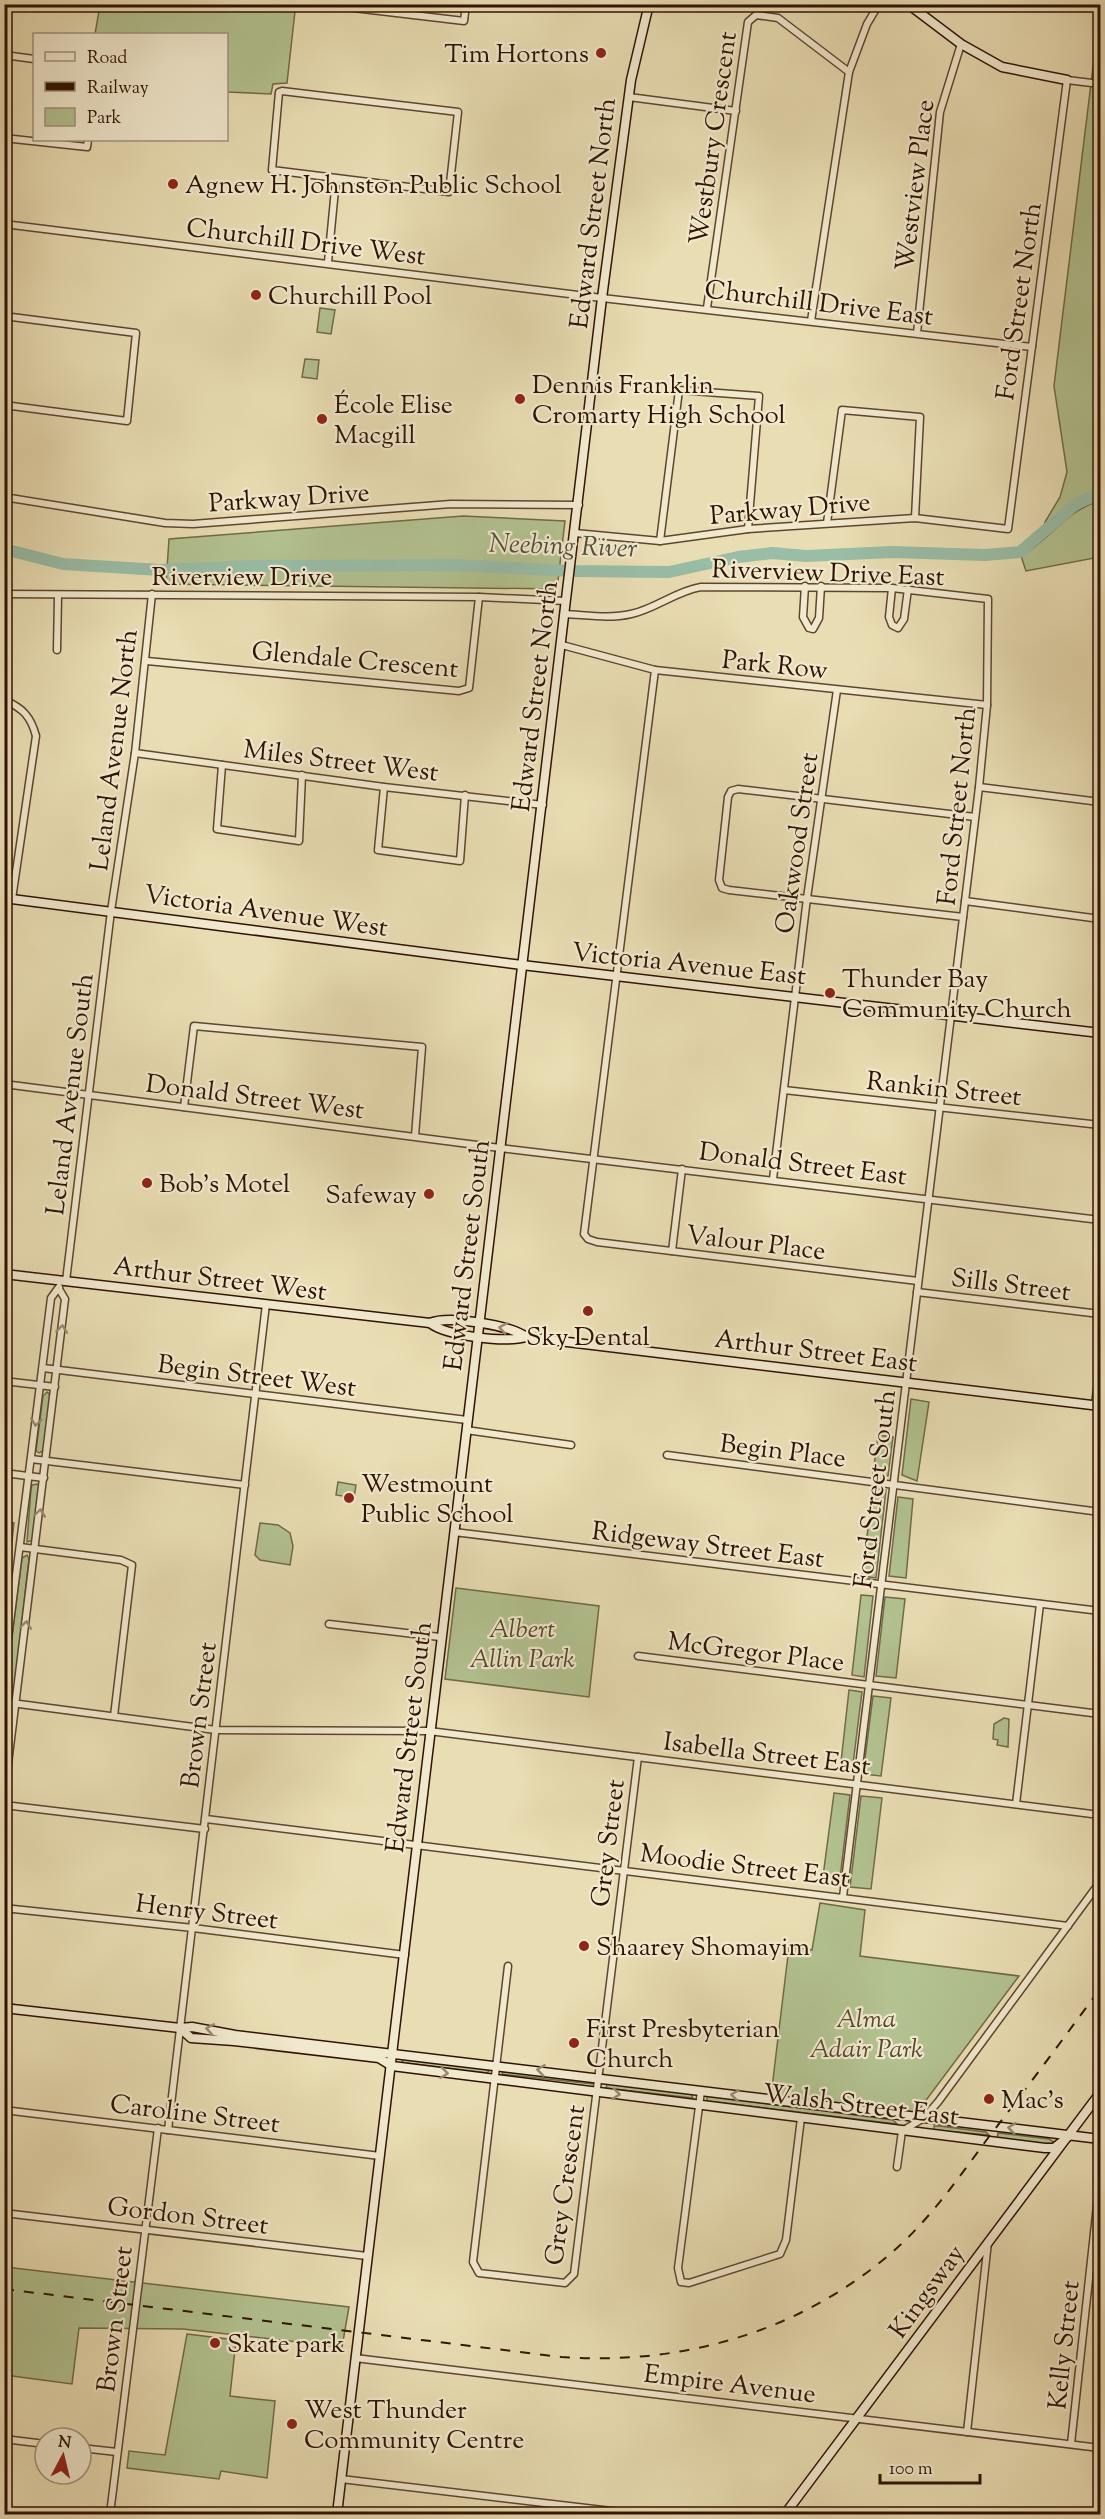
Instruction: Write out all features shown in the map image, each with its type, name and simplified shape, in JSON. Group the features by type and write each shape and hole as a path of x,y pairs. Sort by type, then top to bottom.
{"main road":[{"name":"Edward Street North","path":"522,965 579,505 602,298 635,56 649,4"},
{"path":"908,4 961,44 1002,68 1067,80"},
{"name":"Victoria Avenue West","path":"8,899 522,965"},
{"name":"Victoria Avenue East","path":"522,965 1101,1033"},
{"name":"Edward Street South","path":"337,2514 522,965"},
{"name":"Arthur Street West","path":"4,1274 61,1284 430,1323 438,1320 478,1324"},
{"name":"Arthur Street West","path":"430,1323 439,1331 477,1336"},
{"name":"Arthur Street East","path":"478,1324 516,1330 526,1337"},
{"name":"Arthur Street East","path":"477,1336 514,1340 526,1337 1098,1406"},
{"path":"4,2008 180,2028"},
{"name":"Walsh Street East","path":"180,2028 192,2027 236,2035 1101,2139"},
{"name":"Walsh Street East","path":"180,2028 191,2038 379,2058 392,2066 902,2131 1045,2148 1054,2148 1070,2135"},
{"name":"Kingsway","path":"785,2514 1101,2093"}],"street":[{"path":"320,4 464,21 466,4"},
{"path":"811,321 849,72 867,24 879,4"},
{"name":"Westbury Crescent","path":"707,308 736,111 745,30 748,22 756,15 778,18 849,72"},
{"name":"Westview Place","path":"917,333 940,112 944,92 961,44"},
{"path":"4,55 33,59"},
{"path":"1067,80 1101,84"},
{"name":"Ford Street North","path":"1008,528 1067,80"},
{"path":"279,92 458,112 449,192 336,179 272,170 279,92"},
{"path":"629,97 736,111"},
{"path":"4,138 87,147 88,141"},
{"path":"328,262 336,179"},
{"name":"Churchill Drive West","path":"4,224 328,262 602,298"},
{"name":"Churchill Drive East","path":"602,298 707,308 1032,347"},
{"path":"4,316 136,333 126,421 4,405"},
{"path":"660,541 680,390 759,396 748,529"},
{"path":"827,523 842,410 920,417 915,518"},
{"name":"Parkway Drive","path":"4,497 165,524 451,504 579,505"},
{"name":"Parkway Drive","path":"575,533 660,541 748,529 915,518 1008,528"},
{"path":"805,586 803,617 809,628 813,628 819,618 821,586"},
{"name":"Riverview Drive East","path":"565,614 613,616 633,614 686,590 701,587 892,588 988,599"},
{"path":"892,588 890,617 892,625 897,628 903,623 908,589"},
{"name":"Riverview Drive","path":"4,594 58,596 152,594 566,596"},
{"name":"Leland Avenue North","path":"111,911 147,661 152,594"},
{"path":"57,650 58,596"},
{"name":"Glendale Crescent","path":"147,661 459,691 470,688 479,597"},
{"name":"Ford Street North","path":"952,1016 987,705 988,599"},
{"name":"Park Row","path":"562,645 655,670 987,705"},
{"path":"592,1159 655,670"},
{"name":"Oakwood Street","path":"773,1179 820,798 837,690"},
{"path":"4,700 19,706 32,721 36,736 8,899"},
{"name":"Miles Street West","path":"135,753 384,787 543,805"},
{"path":"222,765 217,829 299,841 302,775"},
{"path":"384,787 378,850 460,861 465,795"},
{"path":"979,787 1101,802"},
{"path":"963,917 722,888 719,880 728,797 731,791 738,789 975,816"},
{"path":"965,901 1101,919"},
{"name":"Leland Avenue South","path":"4,1796 65,1299 61,1284 89,1095 111,911"},
{"name":"Ford Street South","path":"843,1897 952,1016"},
{"path":"184,1107 194,1026 422,1047 415,1136"},
{"name":"Donald Street West","path":"4,1084 500,1148"},
{"name":"Rankin Street","path":"784,1090 1101,1125"},
{"name":"Donald Street East","path":"500,1148 929,1197 1101,1220"},
{"name":"Valour Place","path":"592,1159 583,1228 588,1239 918,1281"},
{"path":"672,1251 682,1169"},
{"name":"Leland Avenue South","path":"4,1670 51,1298 61,1284"},
{"name":"Sills Street","path":"917,1292 1101,1314"},
{"name":"Brown Street","path":"168,2130 266,1304"},
{"path":"1098,1406 1101,1364"},
{"name":"Begin Street West","path":"43,1368 256,1394 467,1425 571,1445"},
{"path":"4,1381 55,1387"},
{"name":"Begin Place","path":"667,1455 1101,1512"},
{"path":"31,1459 245,1485"},
{"path":"4,1473 44,1478"},
{"name":"Ridgeway Street East","path":"454,1532 1101,1611"},
{"path":"20,1547 121,1560 132,1565 114,1716"},
{"path":"1016,1804 1040,1604"},
{"path":"329,1624 440,1637"},
{"name":"McGregor Place","path":"638,1656 1101,1714"},
{"name":"Isabella Street East","path":"4,1702 216,1730 429,1731 1101,1815"},
{"name":"Grey Street","path":"598,2077 638,1757"},
{"path":"4,1805 204,1829"},
{"name":"Moodie Street East","path":"206,1819 1068,1926"},
{"path":"897,2167 902,2131 924,2118 1101,1882"},
{"name":"Henry Street","path":"4,1908 193,1928 405,1955"},
{"name":"Grey Crescent","path":"508,1966 473,2262 476,2270 483,2274 560,2283 572,2279 598,2077"},
{"path":"700,2091 678,2268 681,2282 689,2283 780,2254 786,2240 801,2118"},
{"name":"Caroline Street","path":"4,2110 380,2156"},
{"name":"Brown Street","path":"110,2514 158,2128"},
{"name":"Kelly Street","path":"1071,2444 1101,2178"},
{"name":"Gordon Street","path":"4,2213 367,2256"},
{"path":"967,2432 988,2242"},
{"name":"Empire Avenue","path":"355,2358 1101,2448"},
{"path":"4,2439 33,2443"},
{"path":"93,2449 117,2452"},
{"path":"341,2479 637,2514"}],"green space":[{"path":"284,4 295,11 287,83 273,84 271,94 228,92 228,33 95,33 100,5"},
{"path":"1100,10 1100,493 1076,504 1043,532 1045,522 1060,497 1067,472 1054,386"},
{"path":"320,308 335,310 331,334 317,332"},
{"path":"305,359 319,360 317,379 302,377"},
{"path":"1100,501 1100,557 1026,571 1021,556 1078,511"},
{"path":"463,516 565,521 557,589 166,584 169,539"},
{"path":"47,1392 51,1396 43,1451 39,1453 36,1451 43,1396"},
{"path":"911,1399 929,1402 917,1481 902,1475"},
{"path":"878,1435 893,1437 888,1476 873,1474"},
{"path":"338,1482 356,1485 354,1498 336,1495"},
{"path":"32,1485 39,1486 33,1540 27,1542 31,1489"},
{"path":"873,1488 886,1490 876,1578 862,1576"},
{"path":"898,1497 913,1499 906,1578 889,1576"},
{"path":"4,1522 14,1523 5,1601"},
{"path":"260,1523 278,1525 290,1533 293,1546 290,1565 260,1560 255,1555"},
{"path":"27,1555 29,1559 14,1692 9,1696 5,1692 22,1558"},
{"name":"Albert Allin Park","path":"456,1588 599,1606 589,1697 445,1679"},
{"path":"861,1595 873,1596 864,1677 852,1675"},
{"path":"885,1597 905,1599 896,1678 876,1676"},
{"path":"849,1690 862,1692 852,1772 840,1771"},
{"path":"873,1696 891,1698 881,1776 863,1774"},
{"path":"7,1709 10,1714 5,1762 5,1710"},
{"path":"1004,1718 1009,1719 1008,1747 997,1745 998,1740 993,1739 994,1724"},
{"path":"834,1793 850,1795 839,1886 822,1884"},
{"path":"861,1796 882,1798 871,1889 850,1887"},
{"name":"Alma Adair Park","path":"820,1903 865,1910 860,1956 1019,1976 918,2111 914,2113 771,2096 789,1947 812,1950"},
{"path":"404,2058 490,2070 487,2073 405,2063 402,2062"},
{"path":"503,2070 592,2082 592,2084 502,2074"},
{"path":"607,2084 691,2094 693,2098 606,2088"},
{"path":"707,2096 893,2120 897,2124 707,2101"},
{"path":"934,2126 986,2132 989,2135 934,2130"},
{"path":"998,2133 1049,2139 1054,2142 1051,2145 997,2138"},
{"path":"5,2267 349,2307 342,2347 183,2329 79,2328 72,2384 5,2375"},
{"path":"187,2334 236,2340 230,2396 275,2401 267,2478 221,2471 219,2479 127,2468 129,2451 165,2455"}],"waterway":[{"name":"Neebing River","path":"4,549 63,564 160,570 257,566 455,565 571,571 669,572 738,557 772,553 806,556 892,552 985,555 1020,552 1076,504 1100,493"}],"railway":[{"path":"4,2289 561,2357 607,2358 653,2355 698,2348 742,2336 784,2321 824,2300 862,2276 911,2235 956,2181 1100,1989"}],"place":[{"name":"Tim Hortons","path":"601,53"},
{"name":"Agnew H. Johnston Public School","path":"173,184"},
{"name":"Churchill Pool","path":"256,295"},
{"name":"Dennis Franklin Cromarty High School","path":"520,399"},
{"name":"École Elise Macgill","path":"322,419"},
{"name":"Thunder Bay Community Church","path":"830,993"},
{"name":"Bob's Motel","path":"147,1183"},
{"name":"Safeway","path":"429,1194"},
{"name":"Sky Dental","path":"588,1311"},
{"name":"Westmount Public School","path":"349,1498"},
{"name":"Shaarey Shomayim","path":"584,1946"},
{"name":"First Presbyterian Church","path":"574,2043"},
{"name":"Mac's","path":"989,2099"},
{"name":"Skate park","path":"215,2343"},
{"name":"West Thunder Community Centre","path":"292,2424"}]}
